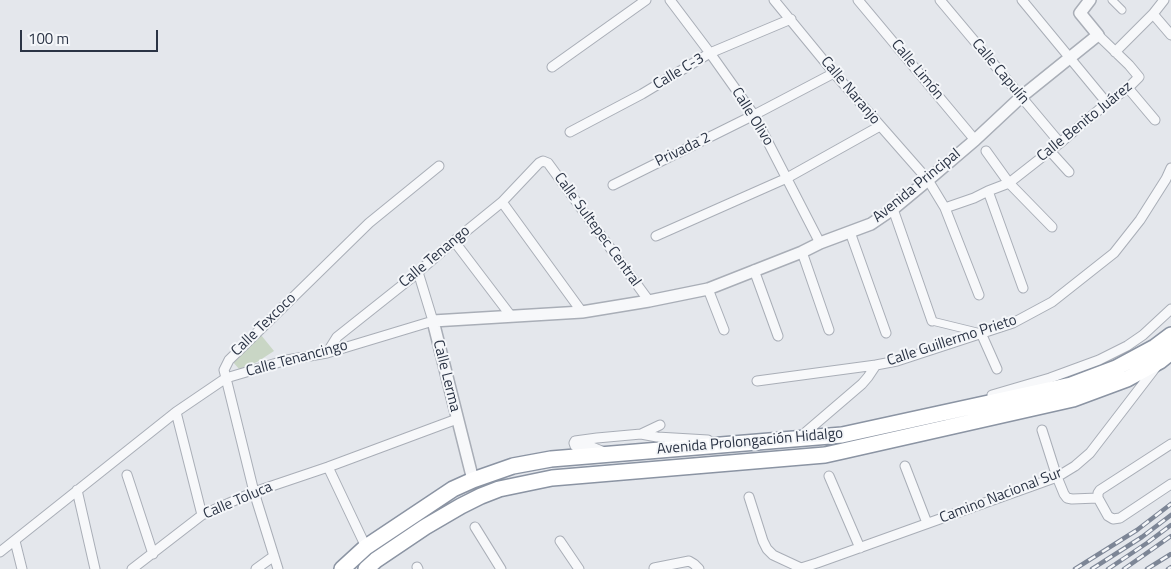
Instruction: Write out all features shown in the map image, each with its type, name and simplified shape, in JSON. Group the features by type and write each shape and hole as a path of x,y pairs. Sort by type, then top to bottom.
{"highway":[{"name":"Avenida Prolongación Hidalgo","path":"342,569 366,547 453,489 513,466 551,459 842,435 1071,385 1116,368 1155,347 1171,335"},
{"name":"Avenida Prolongación Hidalgo","path":"366,569 424,527 461,506 499,489 552,478 834,453 1073,399 1127,379 1166,357"},
{"path":"513,466 519,484"}],"street":[{"path":"552,67 646,0"},
{"name":"Calle Olivo","path":"670,0 754,115 820,243"},
{"name":"Calle Naranjo","path":"774,0 834,73 928,180 946,208 979,295"},
{"name":"Calle Limón","path":"858,0 975,140"},
{"name":"Calle Capulín","path":"940,0 1060,143"},
{"path":"1022,0 1107,103"},
{"name":"Calle Benito Juárez","path":"946,208 1009,183 1128,88 1139,77 1098,35 1080,13 1090,0"},
{"path":"1112,0 1122,10"},
{"path":"1115,52 1153,14 1164,0"},
{"path":"1153,14 1171,35"},
{"name":"Calle C-3","path":"570,132 642,94 710,53 791,19"},
{"name":"Avenida Principal","path":"649,301 708,289 871,224 893,209 928,180 1021,97 1098,35"},
{"name":"Privada 2","path":"613,185 834,73"},
{"path":"1128,88 1155,120"},
{"path":"656,236 787,178 880,126"},
{"path":"986,151 1009,183 1052,227"},
{"path":"1050,151 1069,172"},
{"name":"Calle Tenango","path":"327,352 337,338 502,202 539,163 544,161"},
{"name":"Calle Sultepec Central","path":"544,161 548,163 649,301"},
{"name":"Calle Texcoco","path":"226,378 224,370 229,360 370,223 440,166"},
{"name":"Calle Guillermo Prieto","path":"757,381 897,361 1014,323 1052,302 1114,253 1140,220 1171,168"},
{"path":"988,191 1023,288"},
{"path":"502,202 582,312"},
{"path":"893,209 932,321 981,333 998,369"},
{"path":"850,232 886,333"},
{"path":"454,241 511,316"},
{"path":"802,252 829,330"},
{"path":"754,270 778,336"},
{"name":"Calle Lerma","path":"418,272 433,321 473,480"},
{"path":"708,289 724,330"},
{"name":"Calle Tenancingo","path":"0,552 176,412 226,378 287,360 327,352 433,321 582,312 649,301"},
{"path":"611,455 592,447 577,447 574,443 576,441 597,438 642,434 657,437 708,440 806,432 846,427 989,395 1060,375 1099,360 1144,335 1171,309"},
{"name":"Camino Nacional Sur","path":"799,569 819,566 860,548 1057,476 1075,466 1090,453 1166,357"},
{"path":"806,432 862,384 876,365"},
{"path":"226,378 254,492 278,569"},
{"path":"176,412 202,515"},
{"name":"Calle Toluca","path":"132,569 202,515 254,492 328,467 457,419"},
{"path":"642,434 660,425"},
{"path":"1042,430 1057,476 1067,498 1098,498"},
{"path":"1171,444 1100,490 1098,498 1108,516 1113,519 1120,518 1171,484"},
{"path":"905,466 927,523"},
{"path":"328,467 366,547"},
{"path":"127,476 152,554"},
{"path":"829,476 860,548"},
{"path":"77,490 95,569"},
{"path":"749,497 767,549 772,555 799,569"},
{"path":"475,527 501,569"},
{"path":"15,541 22,569"},
{"path":"560,541 579,569"},
{"path":"256,569 274,556"},
{"path":"654,568 689,561 699,569"}],"green space":[{"path":"261,335 274,351 257,362 239,369 233,362"}],"railway":[{"path":"1075,569 1137,530 1171,504"},
{"path":"1092,569 1142,537 1171,515"},
{"path":"1108,569 1171,525"},
{"path":"1124,569 1171,536"},
{"path":"1147,569 1171,554"}]}
